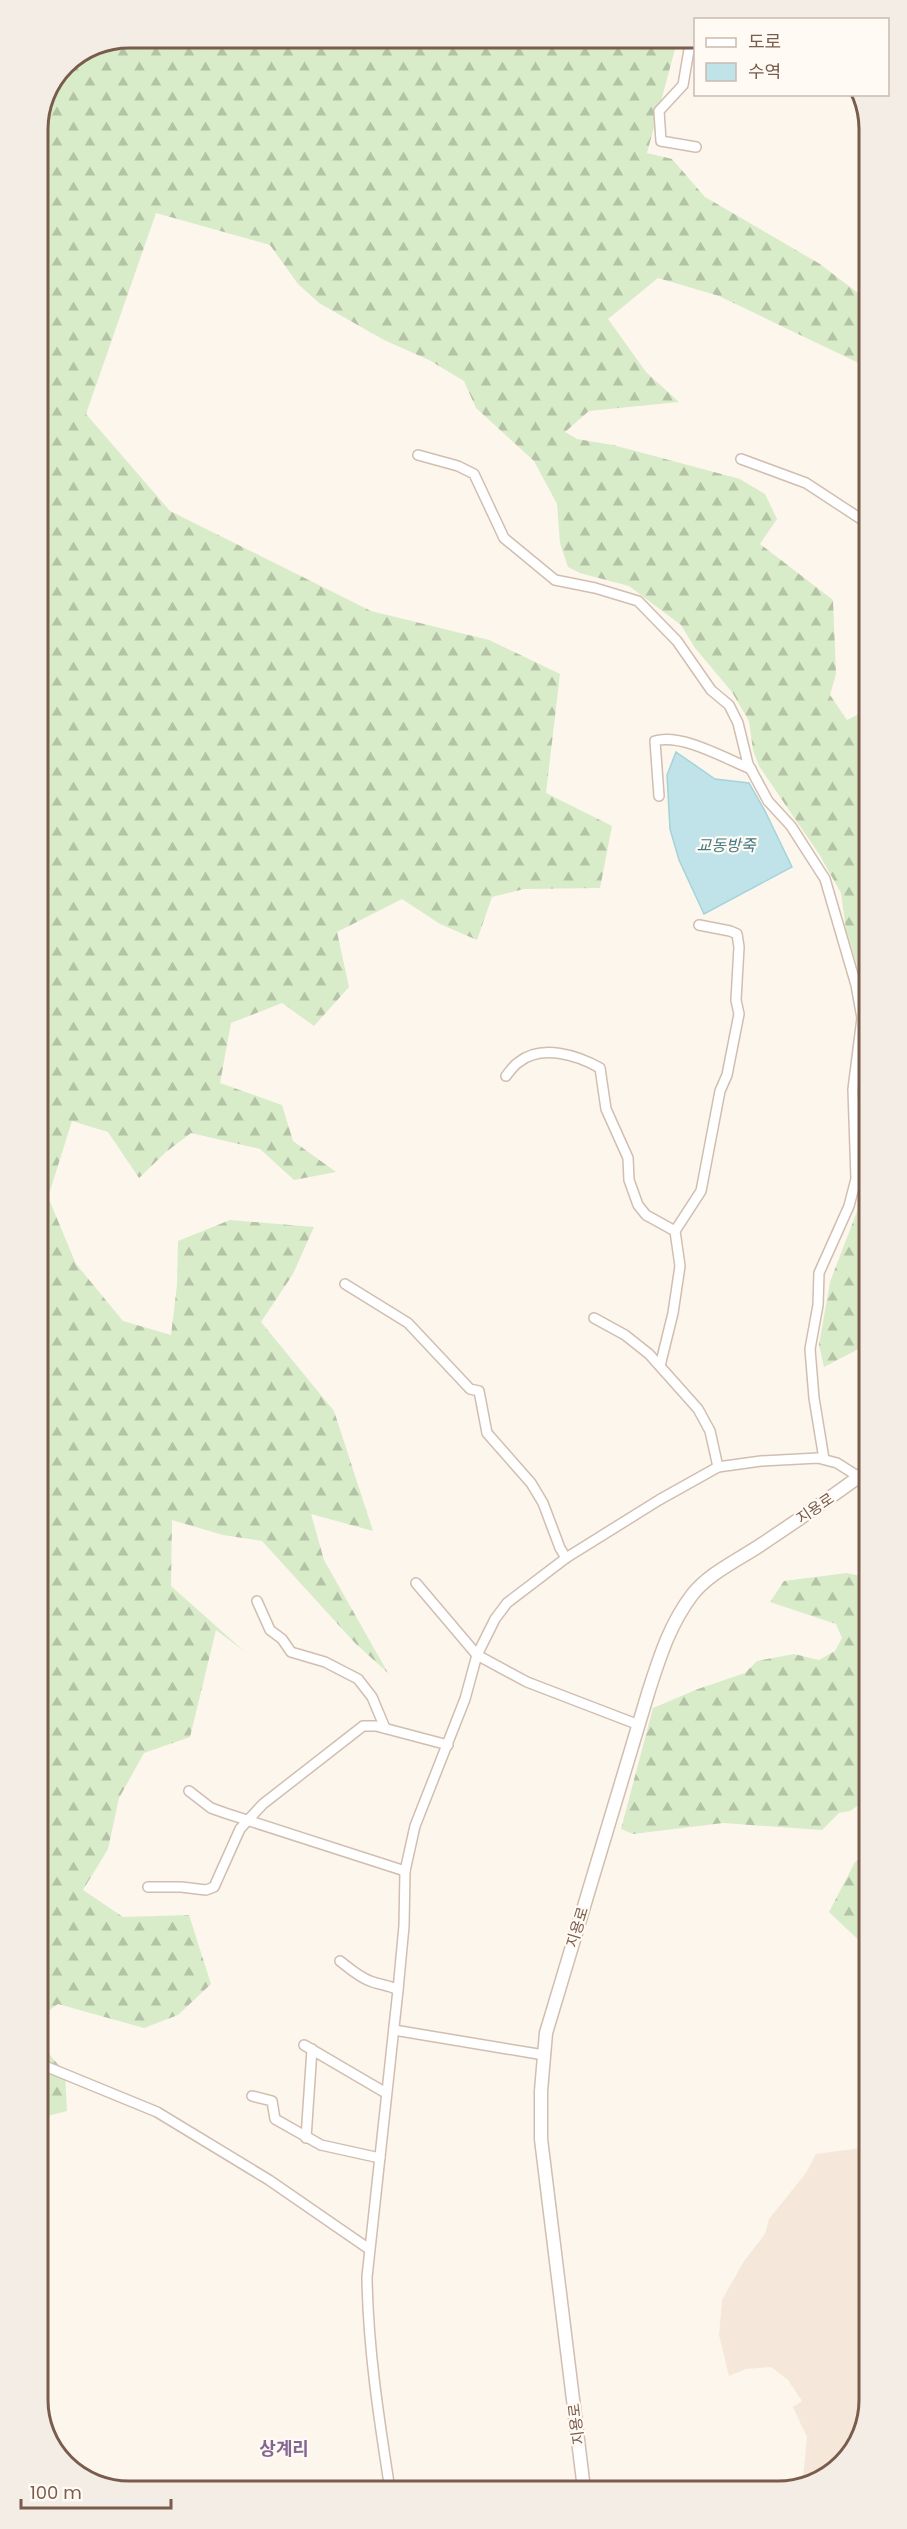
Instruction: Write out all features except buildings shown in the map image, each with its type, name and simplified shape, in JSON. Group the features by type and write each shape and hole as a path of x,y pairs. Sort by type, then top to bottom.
{"street":[{"path":"689,48 683,85 659,111 661,141 696,147"},
{"path":"418,455 458,466 474,474 504,538 555,580 595,588 638,601 677,641 711,690 729,705 738,723 751,769 768,801 791,826 825,879 859,1002"},
{"path":"741,459 806,483 859,519"},
{"path":"659,796 655,741 667,738 696,746 751,769"},
{"path":"660,1366 674,1313 680,1266 675,1230 701,1191 709,1142 720,1091 728,1075 739,1014 736,1000 739,947 737,934 699,925"},
{"path":"824,1459 814,1398 810,1349 818,1305 819,1273 849,1206 856,1179 853,1089 859,1042"},
{"path":"506,1076 519,1061 537,1052 564,1054 586,1060 600,1068 606,1109 628,1158 629,1180 638,1205 646,1215 675,1230"},
{"path":"345,1284 408,1323 471,1389 479,1391 487,1433 531,1483 543,1503 566,1558"},
{"path":"594,1318 625,1335 660,1366 698,1409 710,1431 718,1467"},
{"path":"389,2481 367,2320 369,2249 399,1990 405,1871 415,1826 465,1699 477,1654 495,1619 507,1603 566,1558 659,1500 718,1467 761,1461 824,1459 859,1472"},
{"name":"지용로","path":"583,2481 539,2119 549,2023 662,1647 674,1620 694,1593 719,1572 859,1478"},
{"path":"416,1583 477,1654 527,1682 639,1725"},
{"path":"257,1601 270,1630 282,1639 291,1652 325,1662 358,1678 372,1697 385,1728"},
{"path":"148,1887 206,1890 214,1887 240,1829 248,1820 263,1804 363,1726 385,1728 448,1745"},
{"path":"189,1791 211,1808 405,1871"},
{"path":"340,1961 362,1978 371,1982 388,1984 399,1990"},
{"path":"394,2030 544,2055"},
{"path":"306,2138 308,2047 386,2093"},
{"path":"48,2067 157,2112 269,2180 369,2249"},
{"path":"252,2096 272,2101 274,2119 306,2138 321,2145 380,2158"}],"shaded area":[{"path":"859,2148 859,2400 855,2426 842,2449 823,2467 803,2477 807,2437 793,2407 802,2401 788,2380 771,2367 746,2369 729,2376 719,2335 722,2300 744,2261 765,2234 769,2219 806,2173 816,2154"}],"green space":[{"path":"129,48 675,48 647,153 672,159 705,197 820,264 859,294 859,363 719,296 658,278 608,319 646,372 679,402 589,411 565,432 577,439 613,445 740,479 765,494 777,519 760,544 833,600 836,674 830,695 847,720 859,714 859,971 846,930 841,893 819,854 759,766 753,750 749,721 732,692 695,648 681,625 629,586 580,573 568,567 560,543 557,504 534,461 476,408 464,381 429,360 384,340 319,303 298,284 270,245 156,213 86,414 170,511 371,611 489,640 560,674 546,793 612,826 600,888 524,889 492,897 477,940 440,924 402,899 337,932 349,987 314,1026 282,1003 231,1023 220,1083 282,1105 293,1141 336,1172 294,1180 260,1149 191,1133 166,1152 139,1178 108,1132 72,1121 48,1197 48,124 56,93 76,68 89,59 103,52"},
{"path":"48,1197 76,1264 123,1321 171,1335 177,1285 178,1241 230,1220 314,1227 293,1274 261,1322 334,1411 373,1531 311,1514 324,1560 388,1673 355,1643 262,1541 223,1535 172,1520 171,1586 244,1651 216,1630 190,1737 144,1753 119,1798 108,1849 83,1890 123,1917 189,1915 211,1984 178,2015 144,2028 58,2004 48,2011"},
{"path":"859,1206 859,1349 824,1367 819,1345 830,1282"},
{"path":"847,1573 859,1576 859,1805 850,1811 839,1813 822,1830 723,1823 633,1834 621,1829 653,1708 745,1673 757,1661 794,1654 819,1660 835,1651 842,1638 836,1624 770,1602 784,1581"},
{"path":"859,1859 859,1940 829,1912 855,1862"},
{"path":"48,2053 65,2073 67,2111 48,2116"}],"water":[{"name":"교동방죽","path":"676,752 715,779 749,783 792,867 704,914 679,860 670,829 667,775"}],"district":[{"name":"상계리","path":"284,2448"}]}
